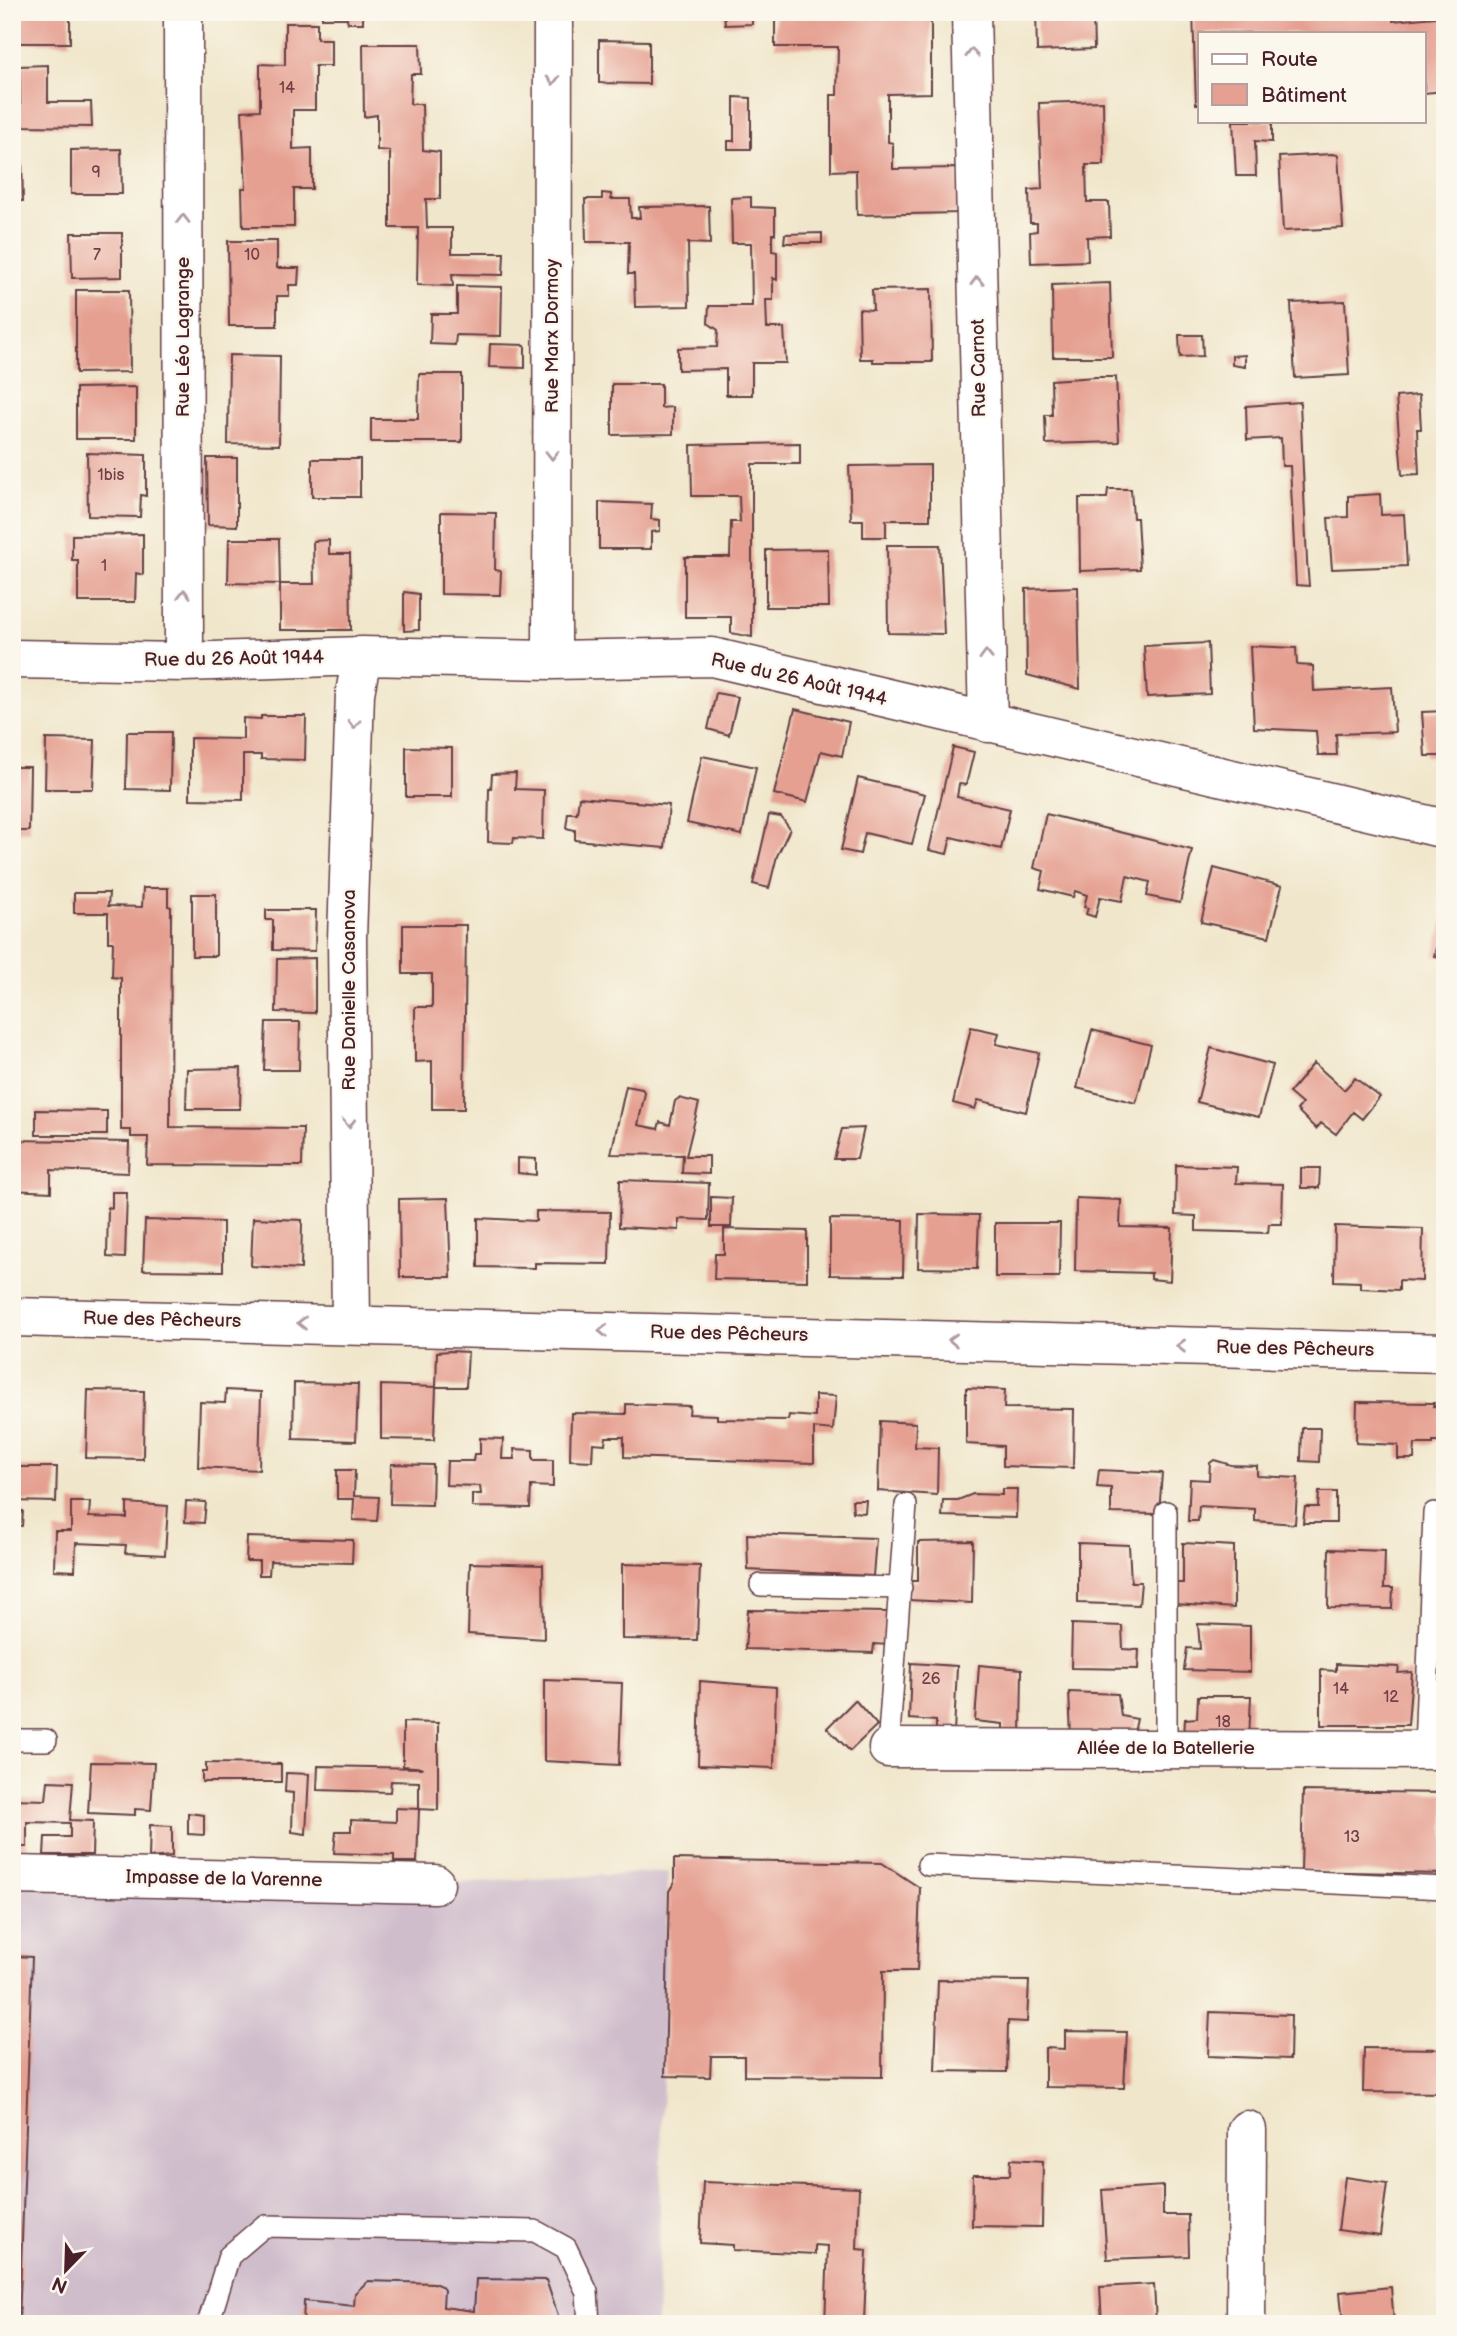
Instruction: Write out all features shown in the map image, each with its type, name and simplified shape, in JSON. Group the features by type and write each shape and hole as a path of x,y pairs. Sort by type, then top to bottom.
{"street":[{"name":"Rue Léo Lagrange","path":"183,12 184,662"},
{"name":"Rue Marx Dormoy","path":"552,660 553,12"},
{"name":"Rue Carnot","path":"971,12 988,723"},
{"name":"Rue du 26 Août 1944","path":"12,659 184,662 362,656 552,660 712,657 1445,829"},
{"name":"Rue Danielle Casanova","path":"351,1325 347,939 355,694 362,656"},
{"name":"Rue des Pêcheurs","path":"12,1317 1445,1353"},
{"name":"Allée de la Batellerie","path":"888,1748 1435,1750"},
{"name":"Impasse de la Varenne","path":"12,1875 435,1884"},
{"path":"1246,2324 1247,2130"}],"lane":[{"path":"888,1748 905,1505"},
{"path":"1166,1748 1167,1512"},
{"path":"1434,1513 1435,1750"},
{"path":"761,1585 901,1588"},
{"path":"12,1740 46,1741"},
{"path":"928,1865 1445,1888"},
{"path":"208,2324 229,2256 264,2226 534,2231 566,2248 587,2291 589,2324"}],"shaded area":[{"path":"668,1872 657,2324 12,2324 12,1875 435,1884"}],"building":[{"path":"12,12 70,12 70,43 12,43"},
{"path":"322,12 363,12 363,23 348,23 347,18 322,18"},
{"path":"724,12 752,12 752,24 725,25"},
{"path":"775,12 931,12 931,93 888,94 888,142 893,143 893,169 958,168 959,213 857,215 856,170 831,171 831,95 837,95 838,47 775,47"},
{"path":"1036,12 1093,12 1094,49 1037,51"},
{"path":"1193,12 1393,12 1393,21 1445,16 1445,91 1426,93 1426,32 1198,32 1196,104"},
{"path":"285,23 317,23 317,39 331,39 331,66 315,66 315,110 293,110 293,149 312,148 312,189 294,189 294,227 243,227 242,188 246,188 242,111 260,110 260,64 285,65"},
{"path":"599,40 649,41 649,84 599,83"},
{"path":"363,44 420,44 421,74 411,74 410,104 422,104 423,150 440,152 440,199 426,199 427,228 452,228 452,253 504,253 503,275 452,274 453,286 417,285 418,228 390,228 390,151 377,150 377,115 364,117"},
{"path":"48,65 48,102 91,102 92,127 21,126 19,66"},
{"path":"734,97 751,98 751,149 728,149 728,141 734,141"},
{"path":"1103,101 1104,165 1086,165 1087,202 1109,202 1110,236 1087,237 1088,261 1031,263 1030,232 1037,231 1037,223 1030,223 1029,190 1042,189 1039,103"},
{"path":"1233,122 1272,122 1272,142 1255,141 1256,176 1236,176"},
{"path":"121,149 122,194 71,194 71,150"},
{"path":"1338,155 1343,228 1283,231 1279,157"},
{"path":"12,161 22,161 23,201 12,201"},
{"path":"602,193 611,194 611,199 630,199 631,218 640,218 639,207 709,206 710,244 688,243 689,306 635,307 634,274 628,274 629,242 586,242 585,199 602,199"},
{"path":"751,197 751,207 775,208 772,251 777,252 777,280 773,278 773,300 766,300 767,328 784,328 786,363 752,363 752,395 726,395 726,369 678,370 678,348 717,347 718,330 708,323 709,306 752,306 751,243 732,243 731,198"},
{"path":"71,233 122,233 122,277 72,278"},
{"path":"822,233 822,243 784,243 785,234"},
{"path":"228,241 277,241 277,268 299,268 298,285 289,285 289,296 277,296 277,326 229,326"},
{"path":"1110,283 1112,357 1053,357 1052,285"},
{"path":"457,286 502,287 501,336 456,335 455,345 430,344 431,314 457,314"},
{"path":"931,289 932,362 873,362 873,359 860,359 859,309 873,310 872,290"},
{"path":"76,290 129,290 130,372 76,373"},
{"path":"1345,301 1349,375 1295,378 1291,303"},
{"path":"1179,335 1202,335 1203,356 1180,357"},
{"path":"490,344 525,345 525,368 489,367"},
{"path":"229,355 280,356 279,445 228,444"},
{"path":"1245,355 1245,367 1232,365 1232,356"},
{"path":"419,374 462,374 462,442 371,442 371,419 418,419"},
{"path":"1116,377 1119,442 1046,444 1045,415 1052,415 1051,380"},
{"path":"612,384 661,384 661,408 673,407 673,434 612,435"},
{"path":"136,387 136,439 76,439 76,388"},
{"path":"1419,395 1419,474 1402,475 1396,397"},
{"path":"1300,402 1309,586 1296,585 1290,466 1282,466 1281,438 1247,440 1246,406"},
{"path":"800,443 800,464 752,464 752,637 731,633 731,617 685,617 685,557 730,557 731,522 740,522 739,496 692,496 691,445"},
{"path":"87,453 146,455 146,496 141,495 140,517 88,516"},
{"path":"207,458 237,458 237,526 208,525"},
{"path":"312,459 360,459 360,497 312,497"},
{"path":"930,465 930,520 886,520 886,537 863,537 863,520 851,520 849,466"},
{"path":"1108,489 1131,489 1133,518 1137,518 1140,569 1080,571 1079,498 1107,498"},
{"path":"1380,494 1381,515 1404,514 1407,566 1332,569 1328,518 1348,517 1348,496"},
{"path":"599,502 652,504 651,519 660,520 660,531 651,532 651,549 599,549"},
{"path":"441,512 496,513 495,570 501,571 500,595 441,594"},
{"path":"143,534 143,575 136,573 135,602 78,602 78,560 72,560 72,535"},
{"path":"229,539 279,539 280,584 228,583"},
{"path":"329,540 329,554 350,554 351,630 280,630 280,584 314,584 313,541"},
{"path":"887,545 940,545 944,634 888,633"},
{"path":"828,549 829,607 766,607 766,550"},
{"path":"1078,587 1080,689 1027,675 1026,589"},
{"path":"404,592 419,594 419,630 404,631"},
{"path":"1208,643 1210,694 1147,697 1144,646"},
{"path":"1250,646 1296,648 1297,665 1313,666 1314,691 1392,687 1395,732 1336,734 1337,755 1318,755 1316,731 1254,728"},
{"path":"716,693 738,697 729,735 708,729"},
{"path":"795,709 849,722 842,756 821,751 807,802 774,794"},
{"path":"1445,711 1445,756 1425,756 1422,712"},
{"path":"261,716 306,716 305,760 261,759 261,755 243,755 243,800 190,799 190,738 243,739 243,718 261,719"},
{"path":"127,732 171,732 170,790 126,789"},
{"path":"46,739 95,740 93,789 45,789"},
{"path":"406,747 452,748 452,797 406,797"},
{"path":"953,747 974,752 966,785 959,784 957,797 1010,809 1001,849 951,837 947,854 929,850"},
{"path":"702,756 756,767 742,835 687,823"},
{"path":"12,767 30,767 29,831 12,831"},
{"path":"516,773 515,789 544,790 543,839 514,838 513,843 488,842 489,789 492,774"},
{"path":"858,778 925,794 912,844 865,833 860,854 841,850"},
{"path":"579,797 669,805 665,848 575,840 575,830 566,828 568,813 577,813"},
{"path":"1046,814 1192,850 1180,903 1147,896 1150,882 1127,876 1122,901 1100,897 1095,917 1086,914 1088,908 1084,907 1087,895 1075,891 1073,897 1040,889 1044,871 1034,868"},
{"path":"769,815 781,817 790,829 777,856 769,888 753,884"},
{"path":"1214,868 1282,886 1269,937 1201,922"},
{"path":"143,888 168,888 168,906 171,907 170,1127 303,1128 302,1166 147,1165 148,1137 131,1137 131,1130 121,1130 121,978 112,977 113,942 108,942 108,913 74,913 74,893 109,893 108,906 142,907"},
{"path":"192,894 216,894 216,956 192,956"},
{"path":"266,910 316,910 315,951 273,950 273,920 266,920"},
{"path":"1445,916 1445,958 1434,956"},
{"path":"403,925 466,925 464,1109 432,1109 432,1061 415,1062 415,1007 432,1007 432,974 403,974"},
{"path":"315,958 315,1013 276,1012 277,959"},
{"path":"266,1022 300,1022 299,1070 264,1070"},
{"path":"971,1027 999,1033 996,1044 1039,1053 1026,1112 978,1100 975,1109 953,1103"},
{"path":"1092,1030 1151,1045 1136,1103 1077,1088"},
{"path":"1211,1048 1273,1065 1259,1117 1197,1102"},
{"path":"1314,1063 1344,1090 1355,1078 1380,1097 1362,1119 1353,1112 1336,1134 1321,1123 1316,1129 1297,1110 1302,1104 1289,1093"},
{"path":"241,1068 240,1109 186,1109 187,1069"},
{"path":"626,1086 642,1089 645,1093 638,1125 658,1129 660,1122 670,1125 675,1101 679,1098 699,1103 686,1156 709,1156 709,1174 682,1173 683,1155 611,1154"},
{"path":"36,1110 107,1111 107,1135 36,1135"},
{"path":"864,1128 857,1159 834,1159 842,1129"},
{"path":"13,1140 129,1142 128,1173 51,1170 51,1192 12,1190"},
{"path":"518,1158 536,1159 536,1175 518,1173"},
{"path":"1176,1165 1237,1167 1236,1183 1283,1184 1282,1224 1269,1224 1268,1233 1196,1231 1196,1216 1175,1215"},
{"path":"1301,1168 1320,1168 1319,1188 1301,1188"},
{"path":"620,1180 709,1183 708,1220 679,1219 679,1230 619,1227"},
{"path":"112,1192 127,1192 125,1258 107,1257 108,1207 112,1208"},
{"path":"711,1197 732,1198 731,1227 711,1227"},
{"path":"448,1198 451,1277 400,1277 399,1199"},
{"path":"1076,1198 1121,1200 1120,1227 1172,1228 1170,1281 1151,1279 1151,1273 1075,1271"},
{"path":"536,1211 610,1212 609,1264 535,1263 535,1268 478,1267 478,1218 536,1221"},
{"path":"919,1214 979,1215 977,1269 918,1268"},
{"path":"253,1218 302,1220 301,1269 251,1266"},
{"path":"830,1219 904,1220 903,1276 830,1275"},
{"path":"145,1220 223,1222 223,1271 143,1270"},
{"path":"995,1223 1060,1223 1059,1277 995,1277"},
{"path":"1335,1226 1423,1229 1422,1281 1399,1280 1399,1290 1360,1288 1360,1282 1334,1281"},
{"path":"724,1229 807,1231 807,1281 714,1279 715,1254 724,1254"},
{"path":"437,1352 468,1352 466,1387 436,1387"},
{"path":"294,1383 358,1384 356,1441 293,1439"},
{"path":"381,1385 436,1387 434,1440 381,1439"},
{"path":"966,1388 1005,1390 1004,1408 1074,1409 1073,1468 1003,1466 1003,1446 966,1444"},
{"path":"88,1390 144,1391 143,1459 86,1458"},
{"path":"226,1390 261,1392 259,1470 198,1467 200,1402 225,1403"},
{"path":"815,1395 836,1396 833,1430 814,1428 814,1463 624,1457 624,1437 606,1437 605,1444 593,1443 592,1461 570,1460 571,1413 626,1414 626,1404 690,1406 689,1414 717,1415 717,1419 788,1420 789,1415 815,1417"},
{"path":"1357,1402 1434,1403 1433,1406 1445,1407 1445,1441 1415,1444 1414,1459 1398,1459 1398,1445 1356,1443"},
{"path":"880,1421 916,1423 915,1447 938,1448 937,1495 878,1491"},
{"path":"1302,1428 1320,1428 1319,1462 1301,1461"},
{"path":"480,1438 503,1439 502,1459 515,1459 514,1449 533,1450 533,1460 553,1460 553,1487 531,1486 530,1508 472,1507 472,1494 481,1494 480,1486 446,1485 447,1461 473,1461 474,1454 480,1454"},
{"path":"1214,1460 1231,1465 1257,1466 1257,1476 1298,1478 1295,1524 1255,1521 1255,1509 1199,1506 1198,1521 1188,1521 1190,1479 1209,1480 1210,1463"},
{"path":"391,1464 433,1465 432,1505 390,1504"},
{"path":"12,1467 57,1467 56,1502 12,1501"},
{"path":"337,1470 355,1470 354,1496 379,1497 377,1521 353,1520 354,1499 337,1499"},
{"path":"1099,1470 1162,1473 1159,1514 1111,1513 1111,1488 1097,1487"},
{"path":"1002,1489 1017,1489 1016,1518 942,1516 943,1500 958,1500 973,1494 1002,1495"},
{"path":"1319,1492 1336,1492 1336,1523 1303,1523 1305,1507 1318,1507"},
{"path":"852,1500 866,1500 865,1513 853,1512"},
{"path":"186,1501 206,1502 204,1523 185,1522"},
{"path":"71,1502 90,1502 89,1517 127,1518 127,1503 168,1506 165,1555 125,1553 126,1545 76,1543 75,1571 54,1570 55,1531 71,1531"},
{"path":"12,1511 23,1511 22,1526 12,1525"},
{"path":"747,1534 876,1538 873,1576 748,1570"},
{"path":"247,1537 353,1540 352,1563 270,1561 269,1575 259,1575 259,1561 246,1561"},
{"path":"973,1541 972,1603 908,1600 911,1581 918,1581 918,1542"},
{"path":"1078,1543 1129,1545 1131,1582 1141,1582 1139,1605 1078,1603"},
{"path":"1183,1543 1234,1546 1234,1608 1175,1604 1176,1583 1183,1583"},
{"path":"1329,1549 1385,1551 1384,1588 1393,1588 1392,1609 1328,1608"},
{"path":"470,1563 543,1565 544,1639 468,1634"},
{"path":"622,1564 700,1566 697,1640 622,1639"},
{"path":"748,1610 888,1612 889,1645 874,1644 873,1653 745,1649"},
{"path":"1072,1624 1122,1626 1123,1649 1139,1650 1138,1669 1071,1668"},
{"path":"1198,1624 1250,1626 1250,1672 1184,1670 1187,1648 1200,1649"},
{"path":"911,1663 957,1666 954,1733 936,1733 936,1721 909,1719"},
{"path":"1336,1664 1399,1667 1398,1673 1412,1672 1408,1725 1321,1725 1321,1670 1336,1671"},
{"path":"979,1665 1022,1669 1021,1737 1003,1735 1003,1724 975,1721"},
{"path":"1436,1672 1445,1673 1445,1727 1435,1726"},
{"path":"544,1680 622,1683 619,1765 544,1761"},
{"path":"700,1681 776,1687 774,1768 698,1765"},
{"path":"1069,1692 1118,1694 1121,1716 1137,1719 1133,1737 1071,1736"},
{"path":"1198,1696 1251,1696 1249,1740 1184,1738 1185,1719 1197,1718"},
{"path":"855,1700 877,1725 850,1751 827,1728"},
{"path":"403,1722 438,1723 438,1810 419,1809 419,1782 391,1781 390,1792 317,1790 318,1766 423,1768 403,1766"},
{"path":"91,1762 154,1763 151,1810 135,1809 135,1815 88,1813"},
{"path":"206,1763 281,1764 281,1782 202,1782"},
{"path":"286,1773 309,1774 306,1834 292,1832 293,1793 285,1792"},
{"path":"48,1781 73,1782 70,1820 93,1821 92,1855 44,1855 45,1837 70,1837 70,1823 27,1822 27,1847 12,1847 12,1799 46,1800"},
{"path":"1303,1791 1445,1793 1445,1874 1301,1871"},
{"path":"396,1808 419,1809 417,1862 394,1862 394,1855 334,1853 336,1831 351,1831 351,1820 396,1822"},
{"path":"188,1813 204,1815 204,1835 188,1834"},
{"path":"150,1825 172,1826 172,1856 149,1858"},
{"path":"674,1859 882,1863 920,1888 917,1971 883,1971 882,2077 744,2076 744,2056 711,2056 710,2077 665,2076 669,1891 674,1883"},
{"path":"12,1956 32,1957 19,2324 12,2324"},
{"path":"938,1980 1029,1981 1027,2022 1008,2021 1007,2072 935,2071"},
{"path":"1210,2012 1291,2015 1290,2059 1208,2056"},
{"path":"1065,2031 1127,2032 1124,2088 1045,2087 1045,2048 1065,2049"},
{"path":"1364,2048 1445,2049 1445,2093 1363,2092"},
{"path":"1011,2159 1043,2161 1042,2227 972,2226 973,2175 1010,2175"},
{"path":"1345,2177 1387,2183 1380,2236 1338,2230"},
{"path":"703,2182 859,2188 857,2249 867,2250 864,2321 859,2324 825,2324 828,2246 815,2245 815,2254 733,2250 733,2245 700,2243"},
{"path":"1163,2186 1163,2215 1188,2215 1189,2256 1107,2259 1102,2190"},
{"path":"476,2279 546,2280 561,2324 303,2324 304,2301 354,2306 355,2293 368,2281 434,2283 444,2290 443,2307 474,2311"},
{"path":"1154,2284 1156,2324 1102,2324 1100,2287"},
{"path":"1391,2287 1394,2324 1343,2324 1340,2292"}]}
